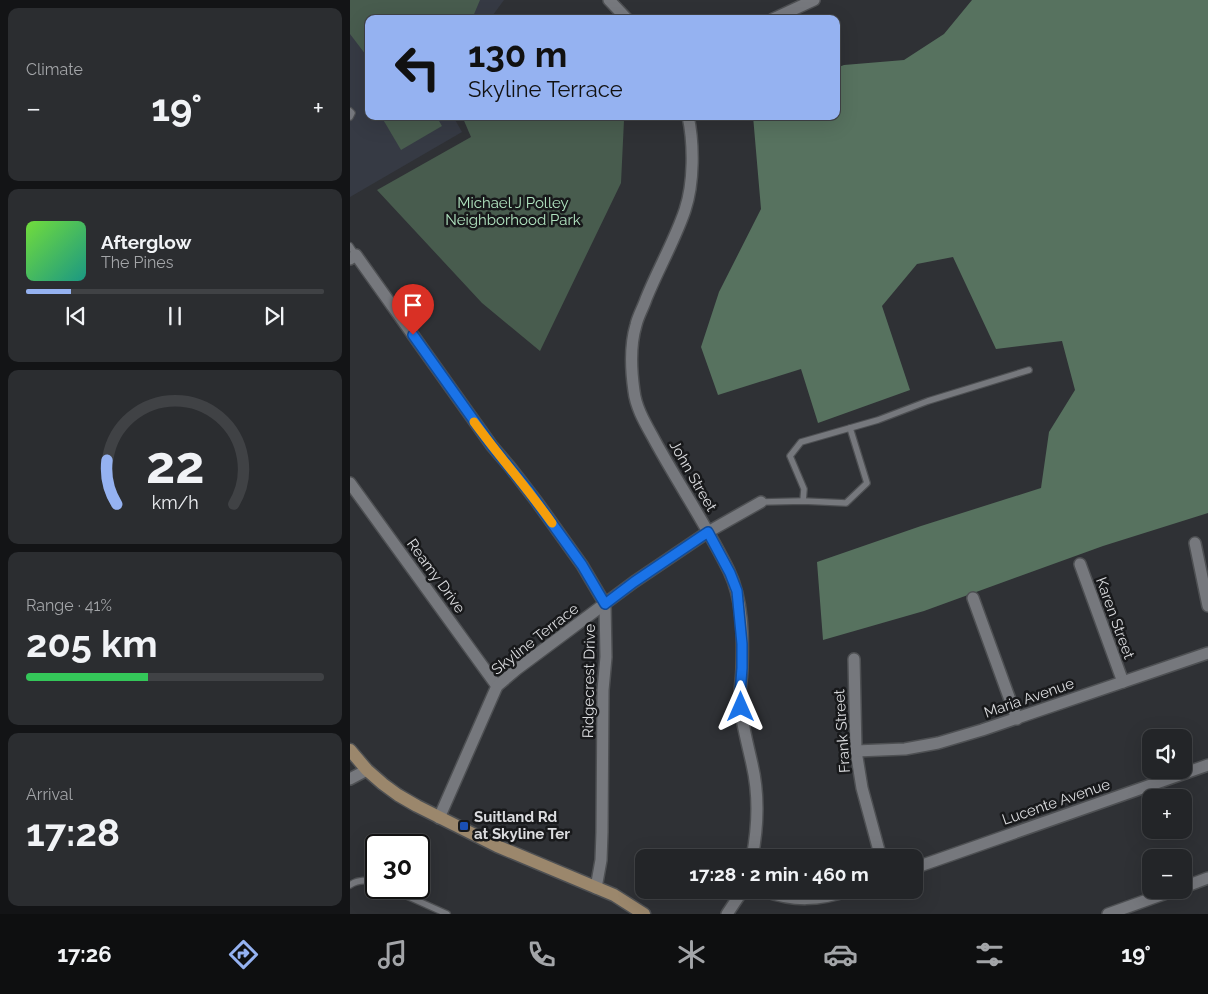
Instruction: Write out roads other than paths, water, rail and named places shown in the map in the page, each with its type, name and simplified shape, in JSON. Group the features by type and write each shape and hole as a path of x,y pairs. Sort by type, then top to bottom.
{"main road":[{"path":"350,750 367,770 383,784 398,795 439,818 497,846 614,895 644,914"}],"street":[{"path":"609,0 623,15"},
{"path":"782,15 814,0"},
{"name":"John Street","path":"689,120 693,154 686,208 636,324 633,340 632,374 634,394 641,414 726,565 737,591 742,644 740,694 742,720 753,766 757,799 753,849"},
{"name":"Ridgecrest Drive","path":"352,254 492,446 510,467 582,565 605,604 606,657 603,690 602,850 596,888"},
{"name":"Reamy Drive","path":"350,483 497,686"},
{"name":"Skyline Terrace","path":"439,818 497,686 634,582 708,532 761,502"},
{"path":"1195,542 1208,606"},
{"name":"Karen Street","path":"1080,564 1123,682"},
{"path":"973,598 1018,719"},
{"name":"Maria Avenue","path":"856,751 904,749 982,730 1208,653"},
{"name":"Frank Street","path":"854,659 856,751 864,795 879,849"},
{"name":"Lucente Avenue","path":"923,865 1208,765"},
{"path":"350,779 367,770"},
{"path":"1192,884 1208,878"},
{"path":"727,914 737,899"},
{"path":"1108,914 1149,899"}],"lane":[{"path":"350,111 352,113 350,117"},
{"path":"802,502 804,489 790,456 801,442 878,420 928,401 1029,370"},
{"path":"761,502 846,504 867,483 850,428"},
{"path":"350,885 354,882 365,880"},
{"path":"414,899 447,914"}],"place":[{"name":"Suitland Rd at Skyline Ter","path":"464,826"}],"park label":[{"name":"Michael J Polley Neighborhood Park","path":"513,212"}]}
